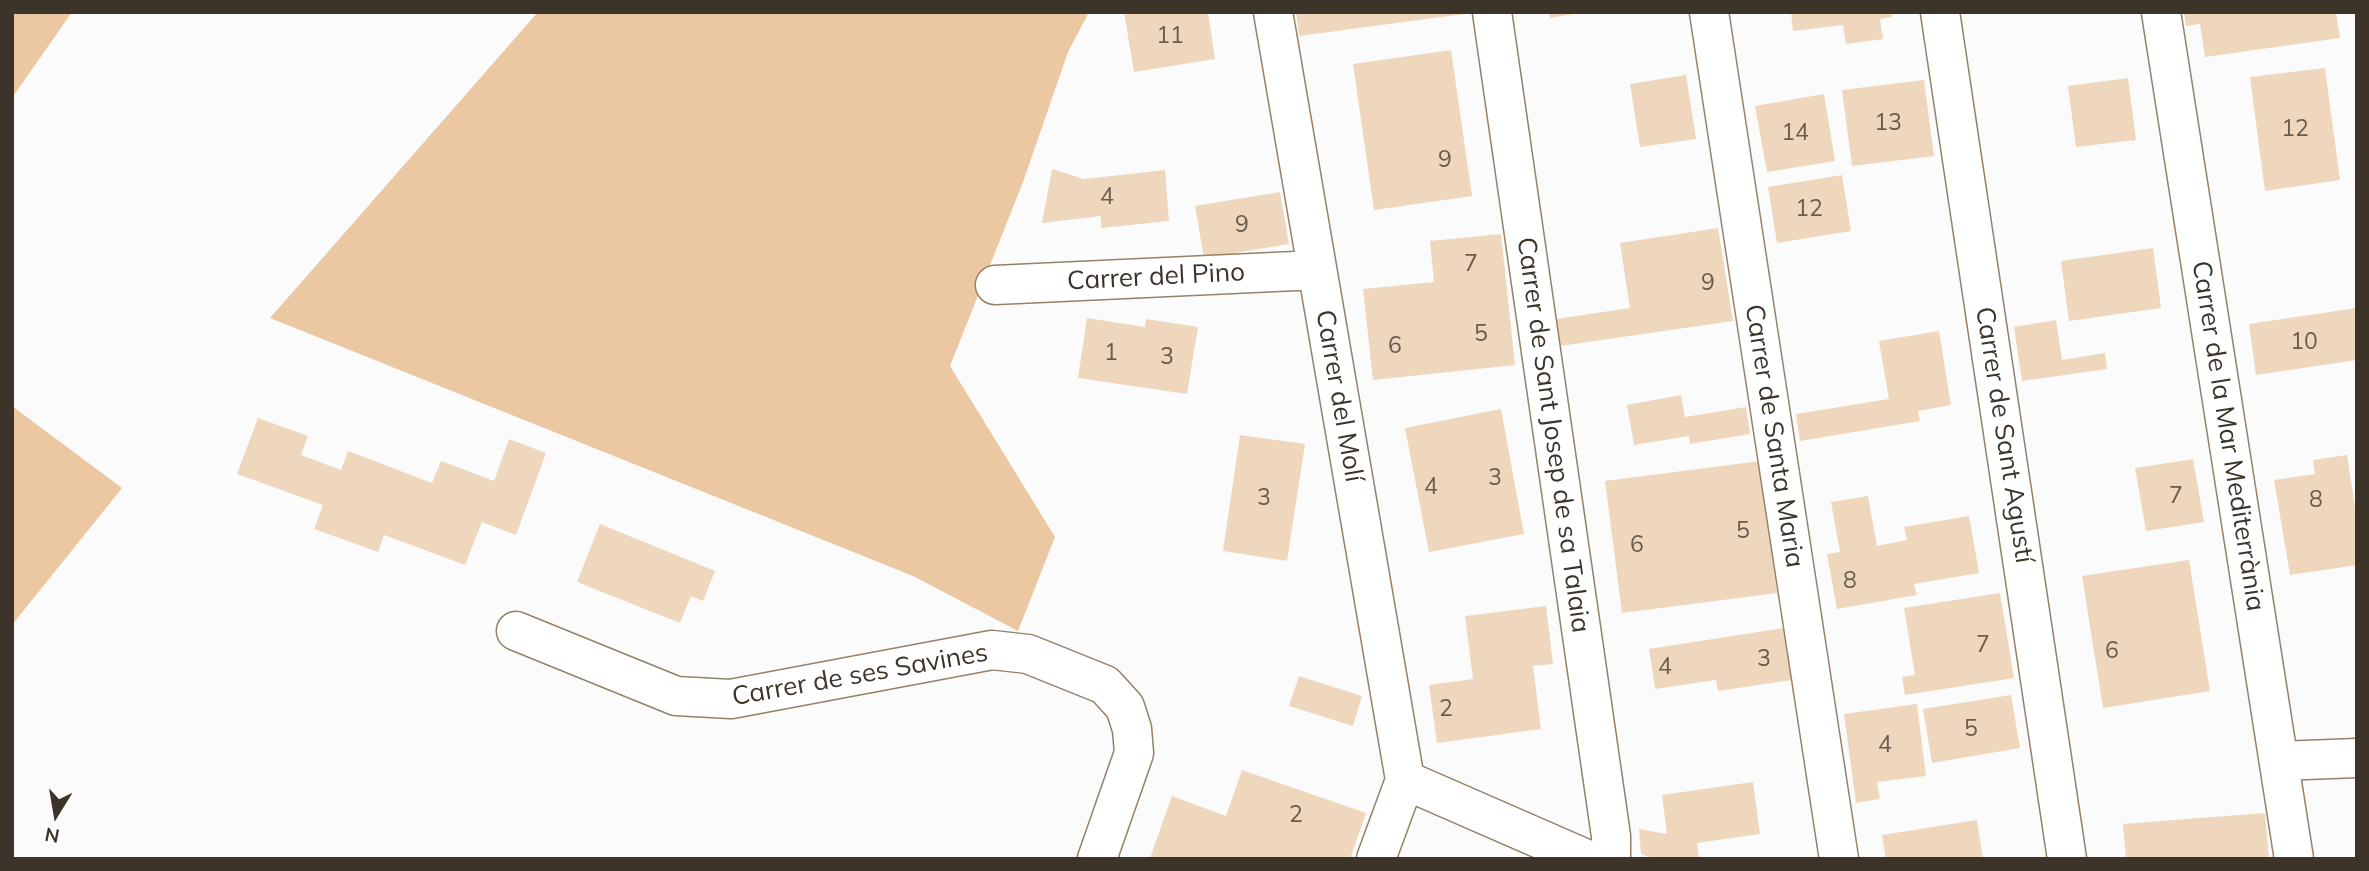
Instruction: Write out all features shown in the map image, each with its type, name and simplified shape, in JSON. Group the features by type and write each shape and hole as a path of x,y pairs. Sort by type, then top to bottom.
{"street":[{"name":"Carrer del Molí","path":"1273,12 1405,780"},
{"name":"Carrer de Sant Josep de sa Talaia","path":"1492,12 1609,823 1611,859"},
{"name":"Carrer de Santa Maria","path":"1709,12 1839,859"},
{"name":"Carrer de Sant Agustí","path":"1940,12 2067,859"},
{"name":"Carrer de la Mar Mediterrània","path":"2161,12 2294,859"},
{"name":"Carrer del Pino","path":"995,285 1317,270"},
{"name":"Carrer de ses Savines","path":"516,631 676,696 731,699 992,650 1028,654 1054,664 1105,685 1125,707 1132,729 1133,753 1097,859"},
{"path":"2279,761 2357,758"},
{"path":"1376,859 1405,780 1587,859"}],"shaded area":[{"path":"12,12 72,12 12,98"},
{"path":"538,12 1089,12 1068,52 1023,182 950,366 1055,537 1018,631 913,576 270,318"},
{"path":"12,406 122,488 12,625"}],"building":[{"path":"1124,12 1208,12 1215,59 1134,72"},
{"path":"1296,12 1464,12 1464,14 1299,36"},
{"path":"1549,12 1574,12 1574,14 1550,18"},
{"path":"1791,12 1891,12 1892,17 1880,19 1883,39 1846,44 1843,25 1793,31"},
{"path":"2184,12 2336,12 2340,38 2205,57 2200,24 2186,26"},
{"path":"1451,50 1472,196 1374,210 1353,64"},
{"path":"2325,68 2340,180 2265,191 2250,77"},
{"path":"1686,75 1696,139 1640,147 1630,84"},
{"path":"2128,78 2136,140 2076,147 2068,86"},
{"path":"1924,80 1934,156 1852,166 1842,90"},
{"path":"1824,94 1835,161 1767,172 1755,106"},
{"path":"1052,169 1084,179 1165,170 1169,221 1101,228 1101,216 1042,223"},
{"path":"1842,175 1851,231 1777,243 1768,187"},
{"path":"1280,192 1289,244 1204,258 1195,206"},
{"path":"1718,228 1733,321 1560,346 1556,319 1630,308 1620,243"},
{"path":"1501,234 1515,365 1373,380 1363,289 1434,282 1430,241"},
{"path":"2153,248 2161,308 2069,321 2061,261"},
{"path":"2356,308 2357,360 2256,375 2249,324"},
{"path":"1087,318 1145,327 1146,319 1198,327 1187,394 1078,378"},
{"path":"2056,320 2062,360 2105,353 2107,369 2022,381 2014,327"},
{"path":"1939,331 1951,405 1918,411 1920,421 1800,441 1796,414 1889,399 1879,341"},
{"path":"1681,395 1685,417 1746,407 1750,434 1690,444 1689,436 1634,445 1627,405"},
{"path":"1501,409 1524,534 1429,552 1405,428"},
{"path":"258,418 308,436 301,455 341,470 348,451 432,483 441,461 494,481 509,439 546,453 516,535 482,522 465,565 384,535 378,552 314,529 323,505 237,474"},
{"path":"1240,435 1305,444 1287,561 1223,551"},
{"path":"2347,455 2357,520 2357,565 2290,575 2274,480 2315,474 2313,460"},
{"path":"2193,459 2204,522 2146,531 2135,468"},
{"path":"1760,461 1777,593 1622,613 1605,481"},
{"path":"1868,496 1877,546 1907,540 1904,527 1969,516 1979,573 1914,584 1917,595 1837,609 1827,554 1840,552 1831,502"},
{"path":"600,524 715,571 703,601 691,596 680,623 577,582"},
{"path":"2189,560 2210,691 2103,708 2082,576"},
{"path":"2000,593 2014,678 1905,695 1902,677 1915,675 1904,608"},
{"path":"1546,606 1553,664 1533,666 1541,729 1437,743 1429,685 1473,679 1465,616"},
{"path":"1784,628 1792,680 1718,691 1716,680 1655,689 1649,649"},
{"path":"1299,676 1362,696 1353,726 1289,706"},
{"path":"2011,695 2020,748 1932,763 1923,709"},
{"path":"1917,704 1926,776 1877,782 1880,799 1856,803 1844,714"},
{"path":"1242,770 1366,813 1350,859 1150,858 1172,796 1226,816"},
{"path":"1753,782 1760,834 1697,843 1699,859 1654,859 1641,854 1639,829 1667,834 1662,795"},
{"path":"2265,813 2269,859 2126,859 2123,824"},
{"path":"1977,820 1983,859 1886,859 1882,835"}]}
